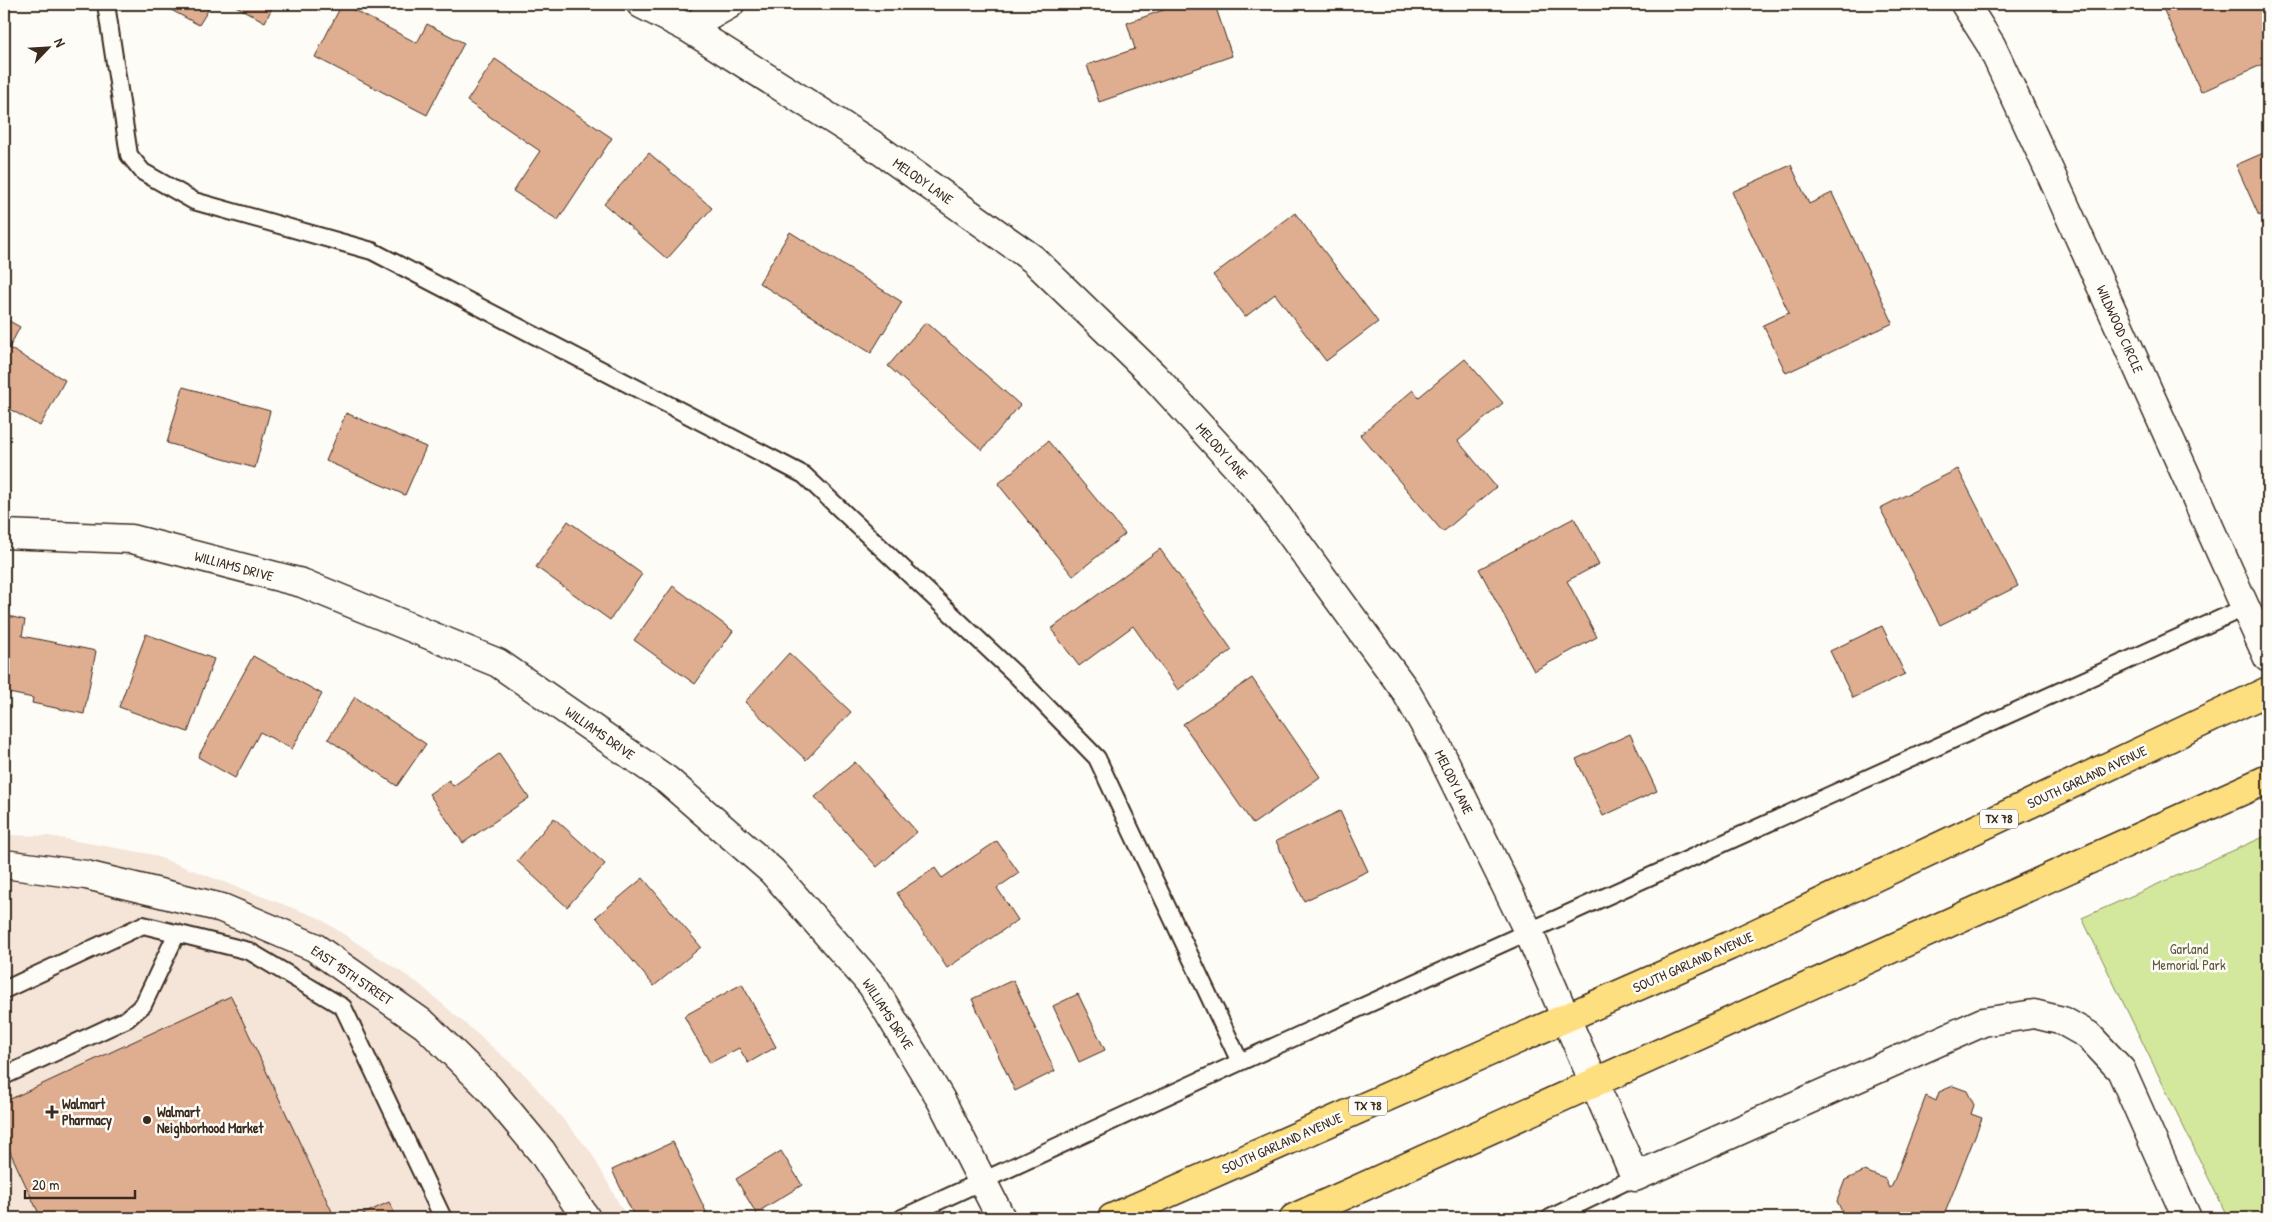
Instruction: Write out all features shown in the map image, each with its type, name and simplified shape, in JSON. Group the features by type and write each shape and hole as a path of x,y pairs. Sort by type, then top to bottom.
{"main road":[{"name":"SOUTH GARLAND AVENUE","path":"1112,1218 1729,946 2268,691"},
{"path":"1294,1218 2268,779"}],"street":[{"name":"MELODY LANE","path":"641,4 688,28 870,143 1033,259 1154,376 1260,492 1405,690 1438,748 1529,933 1596,1083 1635,1177"},
{"path":"688,28 730,4"},
{"name":"WILDWOOD CIRCLE","path":"1965,4 1991,45 2049,170 2268,658"},
{"name":"WILLIAMS DRIVE","path":"4,534 132,539 302,583 498,663 667,780 772,872 872,985 941,1100 1001,1218"},
{"name":"EAST 15TH STREET","path":"4,864 86,875 222,908 314,948 425,1025 488,1087 542,1152 586,1218"},
{"path":"1635,1177 1983,1022 2034,1014 2063,1021 2088,1035 2121,1070 2187,1218"}],"lane":[{"path":"106,4 129,155 143,172 194,201 372,251 804,475 1015,674 1097,758 1240,1062"},
{"path":"902,1218 1240,1062 1529,933 2246,607"},
{"path":"4,990 143,925 249,951 343,1007 443,1218"},
{"path":"4,1076 127,1019 143,1006 177,933"},
{"path":"1550,1218 1575,1213 1635,1177"}],"shaded area":[{"path":"4,835 48,836 150,854 319,918 418,983 527,1077 591,1152 627,1218 4,1218"}],"green space":[{"name":"Garland Memorial Park","path":"2268,835 2268,1218 2228,1218 2082,918"}],"building":[{"path":"160,4 212,4 199,25"},
{"path":"232,4 274,4 265,22"},
{"path":"342,4 417,43 427,24 464,43 427,115 315,57"},
{"path":"1164,4 1218,4 1215,5 1232,56 1099,102 1087,65 1135,49 1127,23 1166,9"},
{"path":"2161,4 2268,4 2268,62 2201,92"},
{"path":"495,59 612,138 558,220 513,191 540,151 467,101"},
{"path":"2268,151 2268,211 2259,216 2236,165"},
{"path":"649,153 712,208 667,259 604,204"},
{"path":"1791,165 1809,204 1832,193 1893,323 1786,373 1763,325 1789,313 1732,192"},
{"path":"1295,213 1378,322 1326,361 1275,294 1245,317 1213,275"},
{"path":"790,232 902,302 871,353 759,283"},
{"path":"4,318 20,327 9,348 65,380 40,426 4,406"},
{"path":"926,322 1020,405 982,450 888,366"},
{"path":"1465,359 1503,403 1458,441 1496,487 1443,532 1360,435 1413,390 1419,397"},
{"path":"183,387 270,411 255,468 167,443"},
{"path":"346,413 426,447 405,495 326,461"},
{"path":"1048,441 1125,534 1073,576 998,484"},
{"path":"1958,469 2018,586 1940,625 1880,508"},
{"path":"1574,518 1599,564 1567,581 1597,637 1534,671 1479,569"},
{"path":"568,521 642,574 610,620 536,567"},
{"path":"1160,549 1232,650 1178,690 1133,626 1079,666 1051,629"},
{"path":"673,586 733,631 695,684 634,640"},
{"path":"4,615 25,620 22,636 96,651 84,714 32,703 33,698 4,692"},
{"path":"1882,626 1905,674 1853,698 1830,651"},
{"path":"146,634 214,659 188,732 119,707"},
{"path":"789,653 851,712 806,760 745,702"},
{"path":"253,656 322,694 292,749 260,732 235,778 198,757"},
{"path":"1252,678 1320,777 1253,824 1183,724"},
{"path":"355,697 426,744 397,786 328,739"},
{"path":"1630,734 1657,791 1603,816 1576,759"},
{"path":"499,754 529,798 463,843 429,794 449,780 453,786"},
{"path":"855,762 917,832 877,867 815,797"},
{"path":"1340,811 1368,871 1304,901 1276,841"},
{"path":"554,818 605,864 567,907 517,861"},
{"path":"997,841 1019,873 997,888 1018,920 947,968 897,893 935,868 942,878"},
{"path":"643,878 701,947 654,986 596,917"},
{"path":"1013,980 1055,1071 1015,1091 972,999"},
{"path":"742,984 776,1047 748,1063 739,1048 710,1063 684,1016"},
{"path":"1078,994 1105,1050 1079,1062 1053,1006"},
{"name":"Walmart Neighborhood Market","path":"231,996 335,1218 41,1218 4,1139 4,1102"},
{"path":"1953,1086 1967,1091 1974,1105 1971,1114 1982,1118 1943,1218 1845,1218 1837,1201 1845,1180 1865,1171 1885,1179 1889,1188 1892,1186 1926,1096 1936,1101 1939,1092"},
{"path":"673,1142 709,1218 635,1218 612,1170"},
{"path":"781,1151 802,1185 756,1213 736,1179"},
{"path":"389,1202 397,1218 355,1218"}],"place":[{"name":"Walmart Pharmacy","path":"52,1112"},
{"name":"Walmart Neighborhood Market","path":"147,1120"}]}
